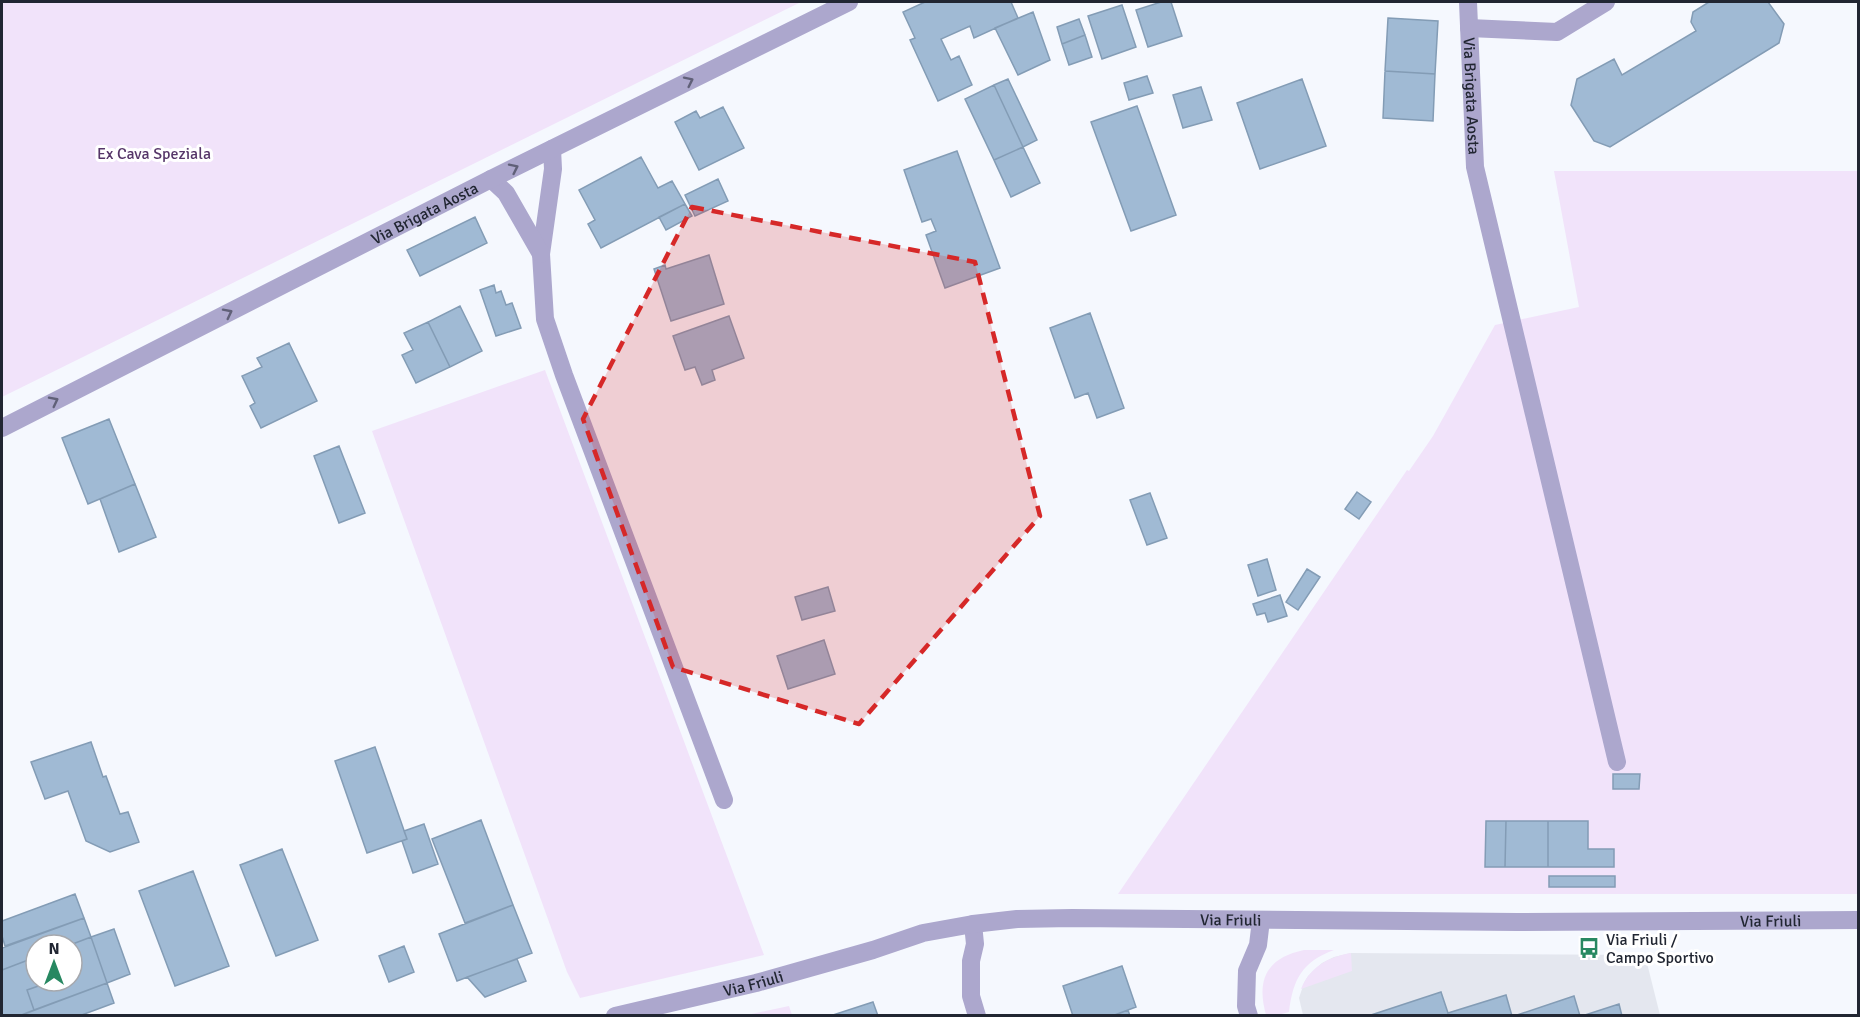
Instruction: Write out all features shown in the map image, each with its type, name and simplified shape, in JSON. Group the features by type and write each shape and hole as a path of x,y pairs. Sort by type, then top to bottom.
{"street":[{"name":"Via Brigata Aosta","path":"2,428 491,179 849,2"},
{"name":"Via Brigata Aosta","path":"1467,2 1475,167 1617,762"},
{"name":"Via Brigata Aosta","path":"1469,28 1557,32 1606,2"},
{"path":"552,149 553,169 541,254 546,319 564,375 724,800"},
{"path":"491,179 506,193 541,254"},
{"name":"Via Friuli","path":"615,1016 756,983 873,950 923,933 1017,919 1517,922 1858,920"},
{"path":"1249,1016 1246,1006 1247,970 1258,945 1261,920"},
{"path":"973,924 975,944 971,961 971,996 977,1016"}],"highlighted area":[{"path":"692,207 975,262 1040,516 859,724 673,667 583,419"}],"shaded area":[{"path":"1351,953 1645,955 1660,1015 1303,1015 1299,998 1308,976 1322,963"}],"green space":[{"name":"Ex Cava Speziala","path":"2,2 801,2 2,397"},
{"path":"1554,171 1858,171 1858,894 1118,894 1407,470 1409,471 1433,436 1495,325 1579,307"},
{"path":"545,370 764,955 580,998 567,972 372,431"},
{"path":"1304,950 1334,950 1314,960 1301,973 1293,990 1289,1012 1266,1015 1263,991 1267,972 1281,958"},
{"path":"1351,953 1352,971 1301,989 1309,975 1321,964"},
{"path":"789,1006 792,1015 747,1015"}],"building":[{"path":"925,2 1011,2 1018,18 974,38 970,26 941,39 951,60 959,56 972,85 938,101 910,40 915,38 903,12"},
{"path":"1161,2 1171,2 1182,36 1148,47 1136,10"},
{"path":"1709,2 1768,2 1784,24 1779,43 1610,147 1594,141 1571,105 1577,79 1614,59 1622,75 1696,31 1691,22 1693,12"},
{"path":"1122,5 1136,47 1102,59 1088,16"},
{"path":"1033,12 1050,60 1018,75 995,28"},
{"path":"1388,18 1438,21 1435,74 1385,71"},
{"path":"1079,19 1085,35 1062,44 1057,27"},
{"path":"1085,35 1092,57 1069,65 1062,44"},
{"path":"1385,71 1435,74 1433,121 1383,118"},
{"path":"1147,76 1153,93 1129,100 1124,83"},
{"path":"1008,79 1037,140 1023,147 994,85"},
{"path":"1302,79 1326,146 1260,169 1237,103"},
{"path":"994,85 1023,147 994,160 965,99"},
{"path":"1201,87 1212,120 1183,128 1173,95"},
{"path":"1137,106 1176,215 1131,231 1091,122"},
{"path":"723,107 744,148 699,170 675,122 696,111 700,118"},
{"path":"1023,147 1040,183 1011,197 994,160"},
{"path":"957,151 1000,268 945,288 926,235 936,231 931,219 922,222 904,170"},
{"path":"641,157 658,188 672,181 685,204 601,248 588,224 595,220 579,190"},
{"path":"718,179 728,201 695,216 685,195"},
{"path":"685,204 692,216 666,230 659,217"},
{"path":"475,217 487,243 420,276 407,250"},
{"path":"709,255 724,304 671,321 654,269 665,265 666,269"},
{"path":"494,285 496,293 501,291 506,305 512,303 521,328 496,336 480,290"},
{"path":"460,306 482,351 450,367 428,322"},
{"path":"1090,313 1124,408 1097,418 1088,393 1075,398 1050,328"},
{"path":"729,316 744,358 712,370 715,380 702,385 695,367 685,370 673,336"},
{"path":"428,322 450,367 416,383 402,355 413,350 404,333"},
{"path":"289,343 317,401 261,428 250,406 255,403 242,376 262,367 257,358"},
{"path":"109,419 135,484 88,504 62,438"},
{"path":"339,446 365,513 339,523 314,456"},
{"path":"135,484 156,537 119,552 100,499"},
{"path":"1357,492 1371,502 1359,519 1345,509"},
{"path":"1150,493 1167,538 1147,545 1130,500"},
{"path":"1267,559 1276,590 1258,596 1248,565"},
{"path":"1307,569 1320,577 1298,610 1286,602"},
{"path":"828,587 835,611 802,620 795,597"},
{"path":"1280,595 1287,616 1268,622 1265,613 1257,615 1253,604"},
{"path":"824,640 835,674 788,689 777,656"},
{"path":"91,742 103,777 106,776 120,814 128,812 139,842 110,852 86,841 68,791 45,799 31,762"},
{"path":"375,747 407,839 367,853 335,761"},
{"path":"1613,774 1640,774 1639,789 1613,789"},
{"path":"481,820 513,905 465,923 432,839"},
{"path":"1486,821 1506,821 1505,867 1485,867"},
{"path":"1506,821 1548,821 1548,867 1505,867"},
{"path":"1548,821 1588,821 1588,849 1614,849 1614,867 1548,867"},
{"path":"424,824 438,864 413,873 402,841 407,839 404,831"},
{"path":"282,849 318,940 276,956 240,865"},
{"path":"193,871 229,966 175,986 139,891"},
{"path":"1549,876 1615,876 1615,887 1549,887"},
{"path":"75,894 84,918 42,933 24,933 24,939 5,946 2,921"},
{"path":"513,905 532,953 457,981 439,934"},
{"path":"84,918 91,937 84,940 84,933 43,933"},
{"path":"114,929 130,974 107,983 91,937"},
{"path":"91,937 107,983 84,992 84,940"},
{"path":"24,940 24,962 2,970 2,948"},
{"path":"404,946 414,972 389,982 379,956"},
{"path":"517,959 526,981 485,997 467,977"},
{"path":"24,962 24,993 28,993 34,1010 19,1016 2,1016 2,970"},
{"path":"1122,966 1136,1007 1112,1016 1073,1016 1063,986"},
{"path":"107,983 114,1003 79,1016 19,1016 84,993"},
{"path":"1441,992 1448,1013 1506,995 1512,1016 1368,1016"},
{"path":"28,993 80,993 34,1010"},
{"path":"1574,996 1580,1016 1514,1016"},
{"path":"873,1002 878,1016 830,1016"},
{"path":"1619,1004 1622,1016 1582,1016"},
{"path":"1128,1010 1130,1016 1112,1016"}],"place":[{"name":"Via Friuli / Campo Sportivo","path":"1589,948"}]}
